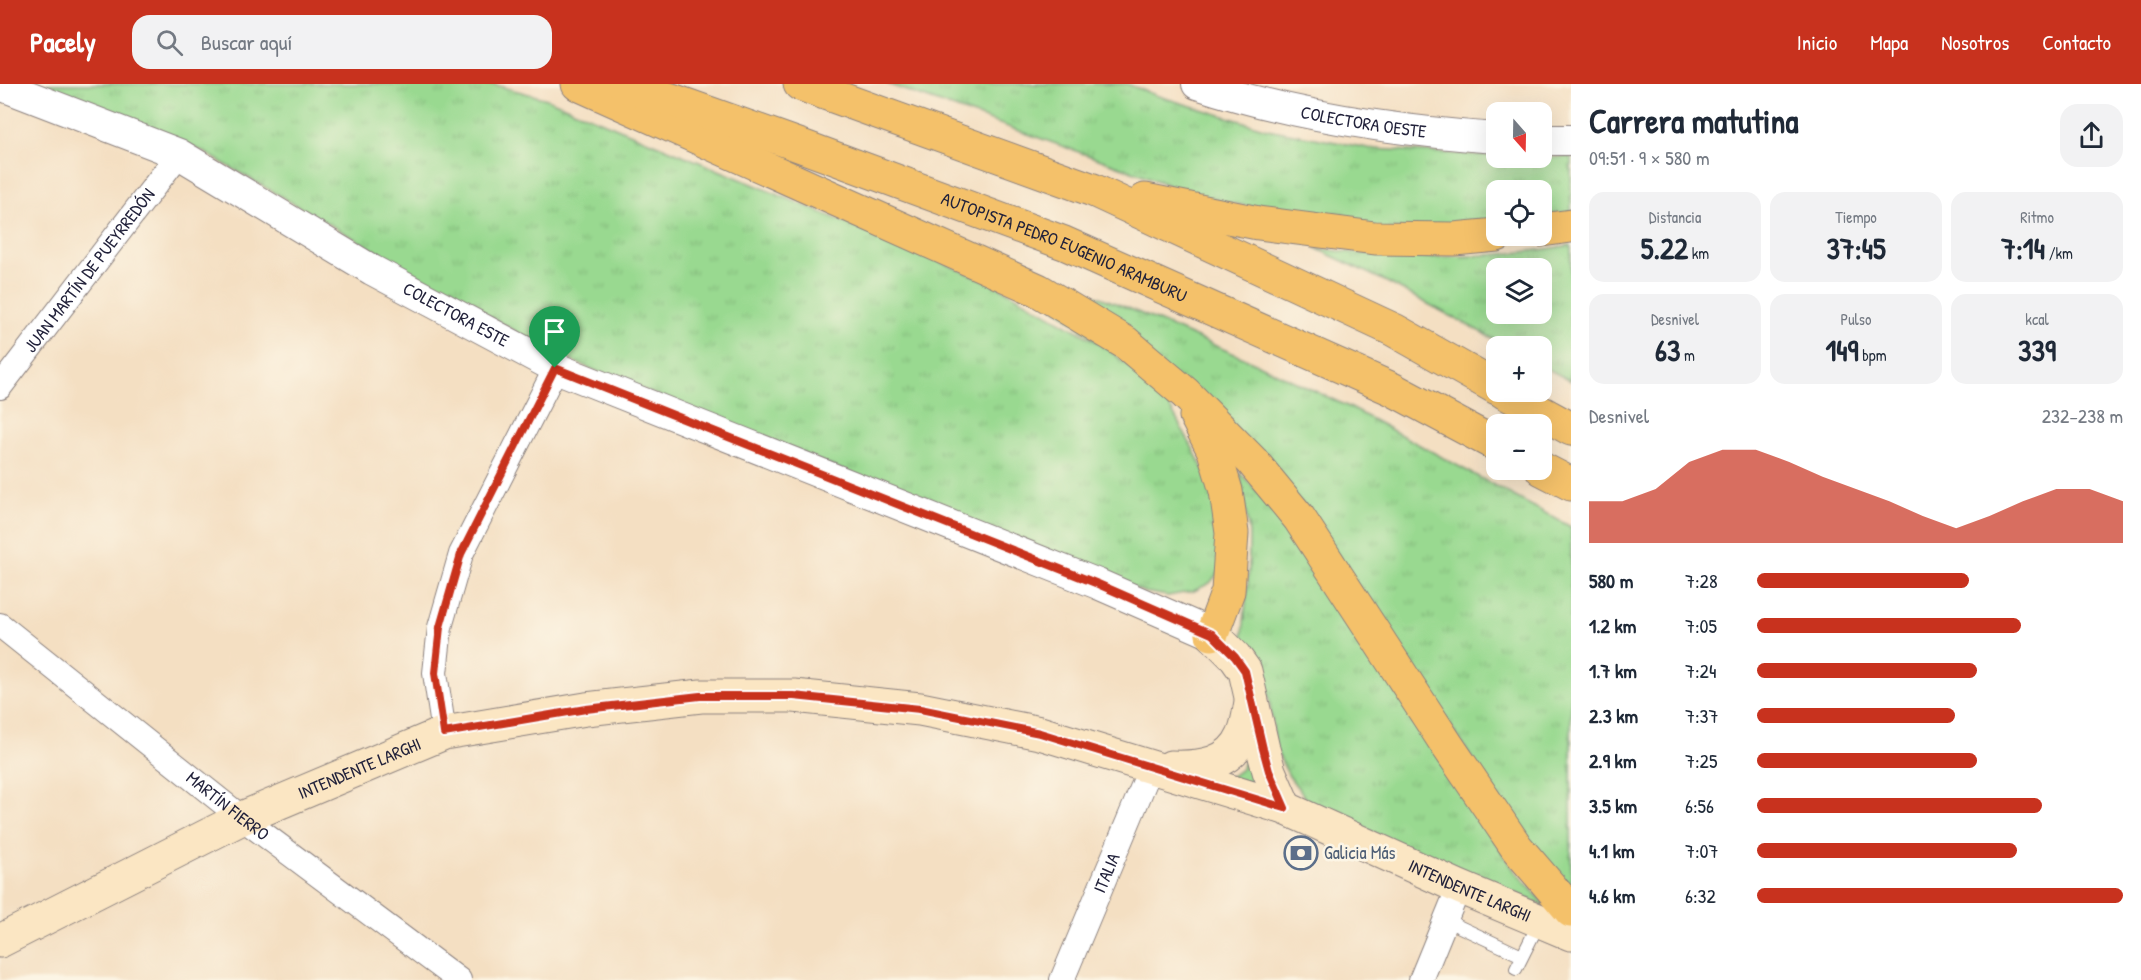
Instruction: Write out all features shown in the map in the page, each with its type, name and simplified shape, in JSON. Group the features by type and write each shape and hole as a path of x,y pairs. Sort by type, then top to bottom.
{"highway":[{"path":"578,84 1038,290 1126,343 1185,393 1252,461 1299,518 1517,848 1571,911"},
{"name":"AUTOPISTA PEDRO EUGENIO ARAMBURU","path":"617,84 672,100 807,148 1064,243 1392,389 1486,439"},
{"path":"800,84 1093,190 1394,330 1486,382"},
{"path":"1093,190 1258,223 1375,238 1454,239 1486,236"},
{"path":"1552,229 1571,226"},
{"path":"1185,393 1214,451 1226,491 1232,533 1228,591 1212,634"},
{"path":"1522,402 1571,429"},
{"path":"1552,474 1571,484"}],"main road":[{"name":"COLECTORA ESTE","path":"1212,634 1235,657 1245,671 1269,771 1285,808"},
{"name":"INTENDENTE LARGHI","path":"0,941 242,818 444,733 586,709 700,696 794,696 920,709 1040,733 1285,808 1459,887 1571,934"},
{"path":"1150,767 1193,768 1217,763 1232,751 1244,734 1251,700"}],"street":[{"name":"COLECTORA OESTE","path":"1197,84 1294,111 1360,124 1486,137"},
{"name":"COLECTORA ESTE","path":"0,85 179,154 372,270 555,368 1098,584 1212,634"},
{"path":"1552,140 1571,140"},
{"name":"JUAN MARTÍN DE PUEYRREDÓN","path":"0,387 179,154"},
{"path":"444,733 435,673 440,627 461,554 555,368"},
{"name":"MARTÍN FIERRO","path":"0,625 242,818 459,980"},
{"name":"ITALIA","path":"1062,980 1150,767"},
{"path":"1421,980 1459,887"}],"lane":[{"path":"1445,920 1522,956"},
{"path":"1516,969 1540,920"}],"green space":[{"path":"37,84 492,84 547,99 996,285 1120,355 1168,404 1213,489 1225,565 1210,583 1194,591 1168,596 1144,592 557,355 202,151 77,98"},
{"path":"887,84 1127,84 1158,96 1267,129 1373,149 1486,155 1486,168 1552,168 1552,157 1571,157 1571,218 1552,221 1552,180 1486,180 1486,230 1383,232 1195,196 1141,174"},
{"path":"1571,245 1571,381 1552,371 1552,336 1488,336 1385,281 1315,248 1378,255 1443,257 1508,253"},
{"path":"986,253 1128,308 1253,362 1351,408 1571,527 1571,893 1533,850 1304,505"},
{"path":"1240,473 1277,512 1514,870 1547,907 1346,821 1307,800 1289,776 1276,750 1269,698 1258,667 1242,645 1249,569 1249,533"},
{"path":"1246,758 1258,787 1229,778 1241,769"}],"place":[{"name":"Galicia Más","path":"1301,853"}],"route":[{"path":"555,368 1139,600 1212,634 1235,657 1245,671 1269,771 1285,808 1040,733 920,709 794,696 700,696 586,709 444,733 435,673 440,627 461,554 555,368"}]}
